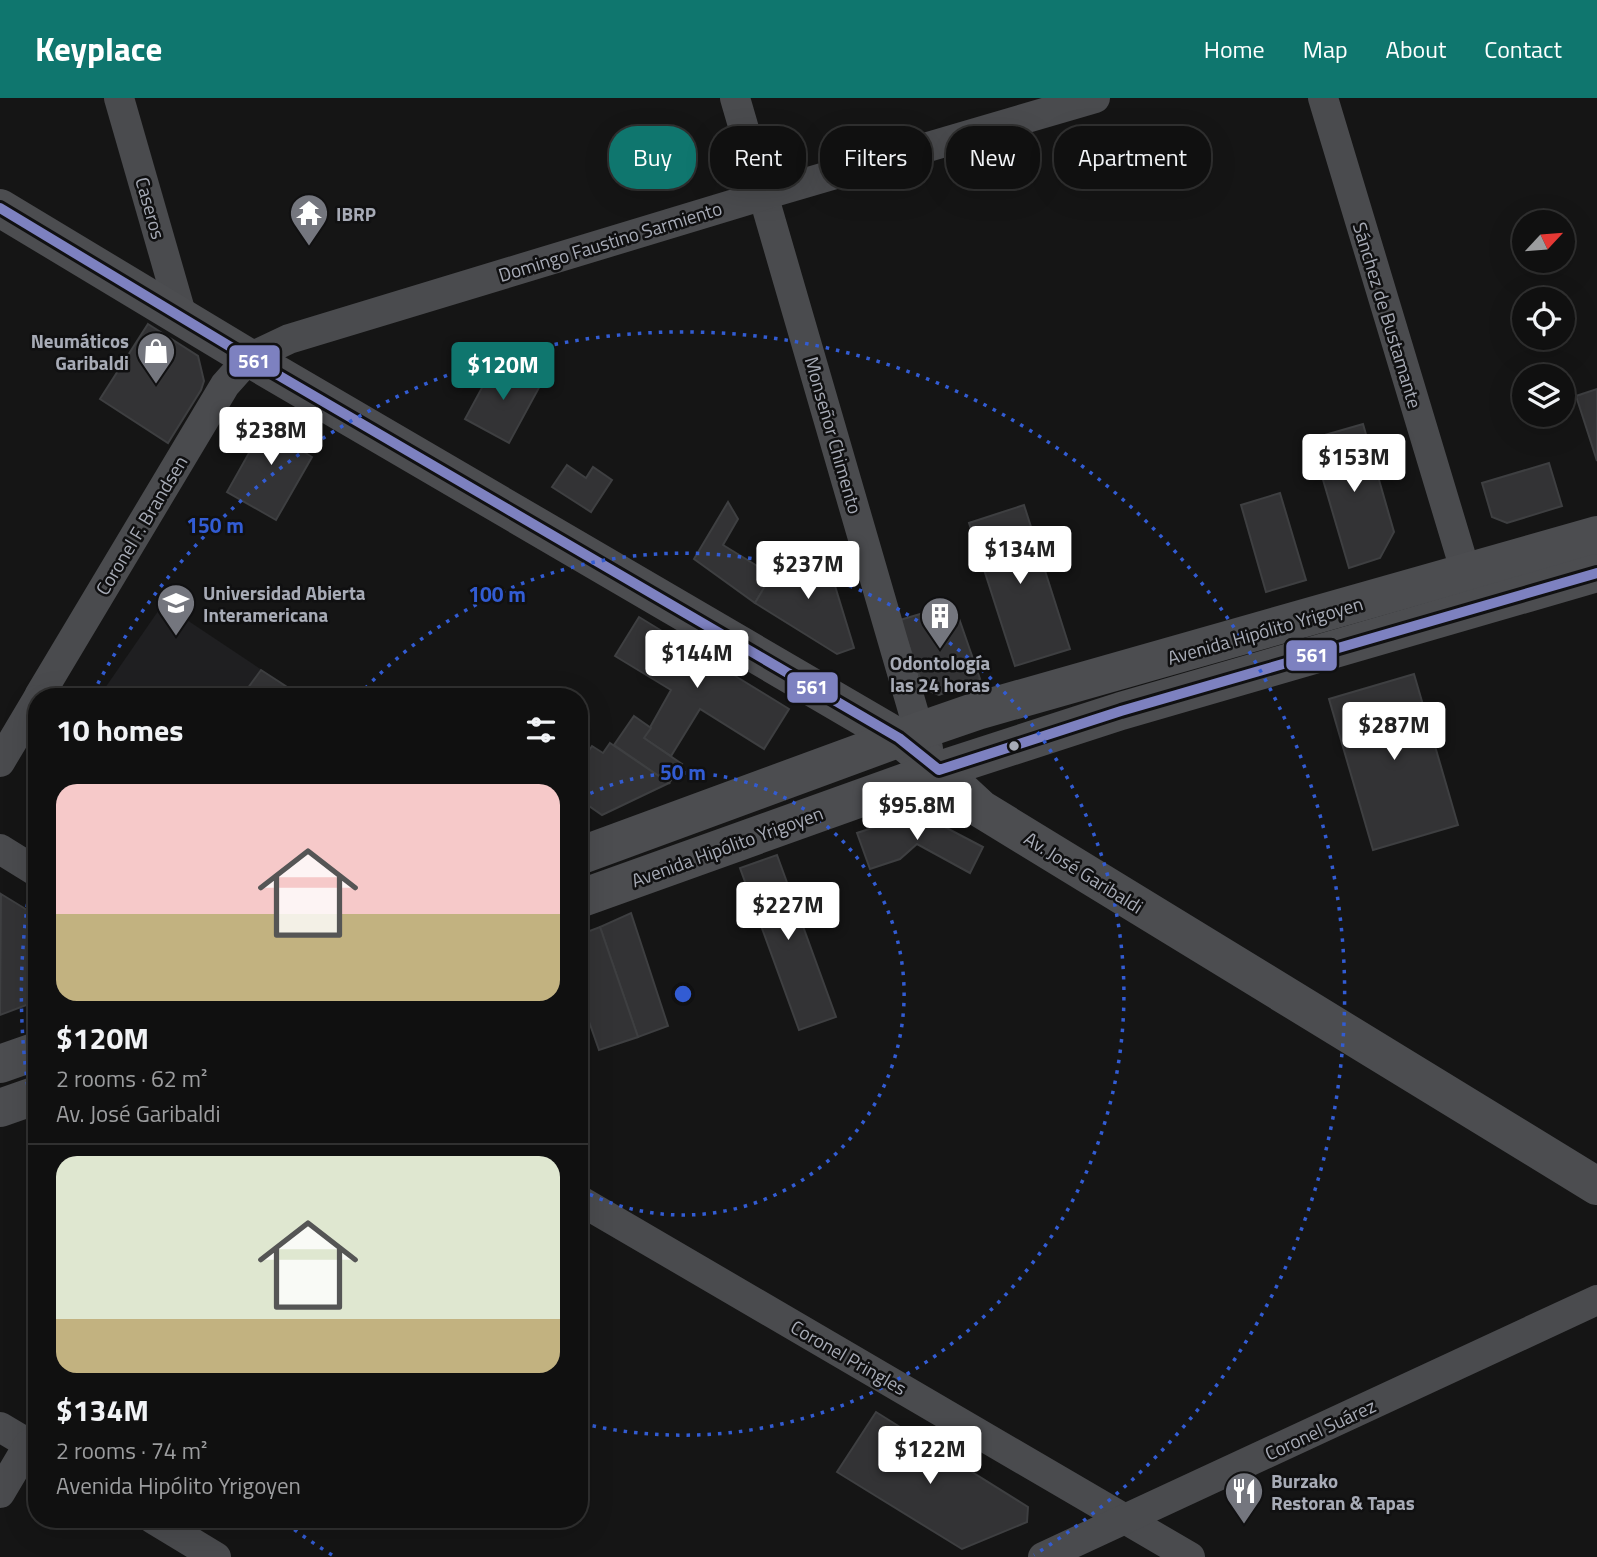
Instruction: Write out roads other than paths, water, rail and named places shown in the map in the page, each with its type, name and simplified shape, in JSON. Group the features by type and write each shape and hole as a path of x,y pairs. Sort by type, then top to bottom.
{"main road":[{"name":"Av. José Garibaldi","path":"0,208 249,358 909,734 939,770 981,809 1597,1186"},
{"name":"Avenida Hipólito Yrigoyen","path":"588,853 977,711 1597,535"},
{"name":"Avenida Hipólito Yrigoyen","path":"588,896 939,770 1121,711 1597,573"},
{"path":"0,1064 28,1054"},
{"path":"0,1108 28,1098"}],"street":[{"name":"Caseros","path":"119,98 182,317"},
{"name":"Monseñor Chimento","path":"735,98 764,195 909,734"},
{"name":"Domingo Faustino Sarmiento","path":"249,358 289,339 1095,98"},
{"name":"Sánchez de Bustamante","path":"1323,98 1466,573"},
{"name":"Coronel F. Brandsen","path":"44,688 225,386 249,358"},
{"name":"Coronel F. Brandsen","path":"0,762 28,715"},
{"path":"0,849 28,866"},
{"name":"Coronel Pringles","path":"588,1205 1190,1557"},
{"name":"Coronel Suárez","path":"1043,1557 1597,1300"},
{"path":"0,1427 28,1444"},
{"path":"0,1493 28,1454"},
{"path":"168,1528 216,1557"}],"place":[{"name":"IBRP","path":"309,247"},
{"name":"Neumáticos Garibaldi","path":"156,385"},
{"name":"Universidad Abierta Interamericana","path":"176,637"},
{"name":"Odontología las 24 horas","path":"940,650"},
{"name":"Burzako Restoran & Tapas","path":"1244,1525"}]}
